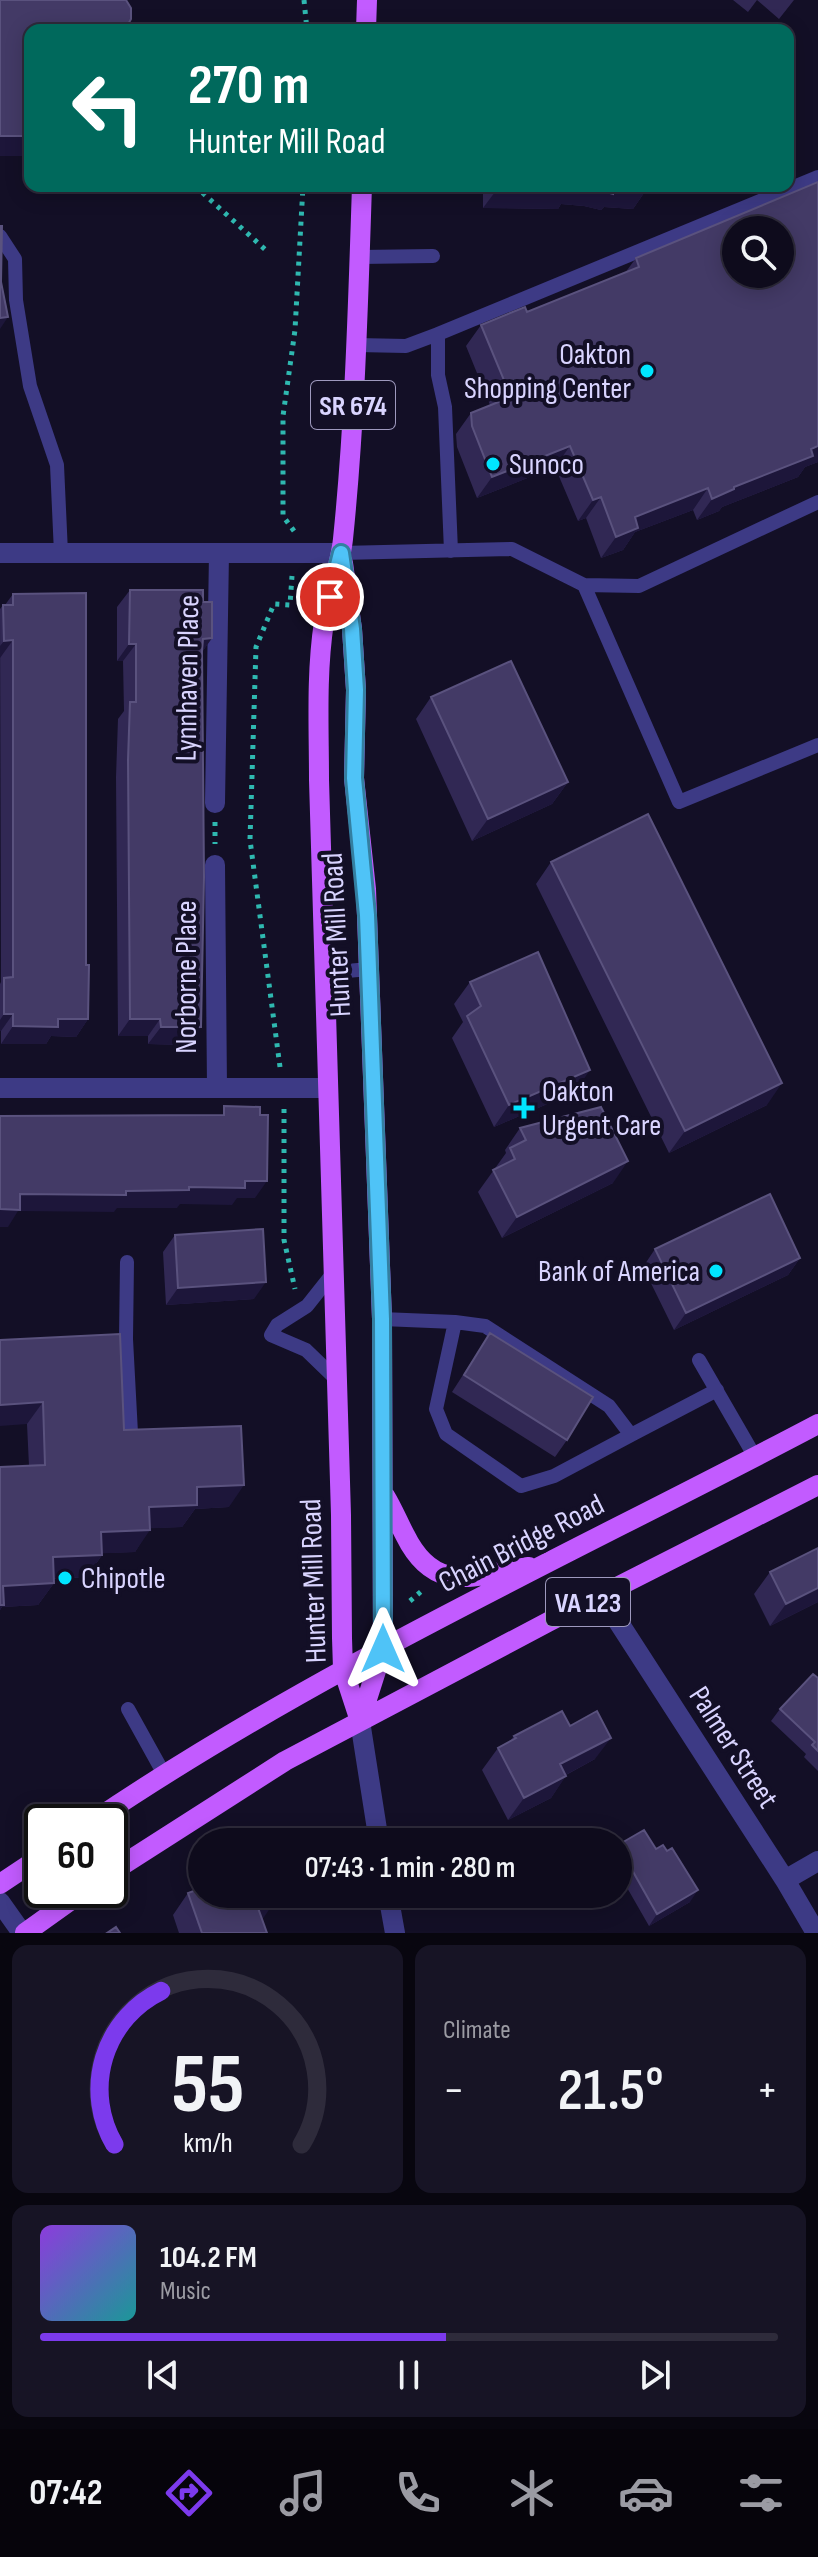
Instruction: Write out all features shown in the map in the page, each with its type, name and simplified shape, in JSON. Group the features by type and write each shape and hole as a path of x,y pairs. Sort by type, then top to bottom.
{"main road":[{"path":"366,24 367,0"},
{"name":"Hunter Mill Road","path":"360,1721 343,1669 319,780 319,667 324,619 341,553 349,471 362,192"},
{"name":"Hunter Mill Road","path":"341,553 356,690 354,778 366,889 382,1319 383,1649 360,1721"},
{"name":"Chain Bridge Road","path":"119,1804 164,1774 343,1669 818,1424"},
{"name":"VA 123","path":"128,1861 285,1761 818,1485"},
{"path":"384,1494 405,1537 425,1566 446,1577 468,1577 544,1564"},
{"path":"0,1884 24,1868"},
{"path":"23,1933 59,1908"}],"street":[{"name":"Lynnhaven Place","path":"0,553 341,553"},
{"name":"Lynnhaven Place","path":"215,803 219,553"},
{"name":"Norborne Place","path":"215,865 217,1088"},
{"name":"Norborne Place","path":"0,1088 328,1088"},
{"name":"Palmer Street","path":"601,1595 816,1933"},
{"path":"360,1721 377,1828"},
{"path":"785,1880 818,1861"},
{"path":"0,1902 23,1933"},
{"path":"391,1908 395,1933"}],"lane":[{"path":"794,187 818,177"},
{"path":"357,345 406,346 782,192"},
{"path":"0,236 15,259 16,300 30,386 57,465 61,553"},
{"path":"360,257 433,256"},
{"path":"438,334 438,375 445,407 451,551"},
{"path":"341,553 512,549 584,585 639,586 818,502"},
{"path":"584,585 679,802 818,745"},
{"path":"325,973 369,969"},
{"path":"127,1262 126,1339 131,1433"},
{"path":"334,1272 307,1306 277,1325 271,1335 306,1350 336,1379"},
{"path":"382,1319 485,1326 609,1406 631,1435"},
{"path":"455,1322 436,1409 446,1434 521,1486 554,1476 717,1390"},
{"path":"699,1360 755,1457"},
{"path":"128,1709 164,1774"}],"path":[{"path":"304,0 306,24"},
{"path":"202,192 268,252"},
{"path":"297,536 283,516 283,416 295,330 303,192"},
{"path":"279,1063 250,840 256,647 274,604 290,605"},
{"path":"215,803 215,865"},
{"path":"284,1110 284,1240 297,1298"},
{"path":"410,1601 427,1584"}],"building":[{"path":"0,0 126,0 131,8 128,24 24,24 24,136 0,136"},
{"name":"Oakton Shopping Center","path":"818,182 818,446 811,449 813,456 734,487 712,499 708,488 635,517 638,528 616,537 601,497 593,500 570,446 492,477 472,426 471,413 511,397 481,325 525,307 527,312 639,267 636,258 722,222 722,288 794,288 794,216 737,216"},
{"path":"0,226 1,282 8,317 0,318"},
{"path":"130,590 203,590 203,602 212,602 212,638 203,639 202,651 204,877 201,1027 161,1027 160,1019 130,1019 128,760 130,702 136,702 136,644 129,644"},
{"path":"86,593 88,1019 58,1019 58,1027 13,1026 13,1014 4,1014 4,978 13,977 13,640 4,641 3,605 13,605 13,594"},
{"path":"511,661 568,782 488,819 431,697"},
{"path":"648,814 782,1083 685,1131 551,862"},
{"path":"538,952 590,1070 509,1105 467,1016 481,1006 470,982"},
{"path":"224,1106 260,1107 260,1115 268,1115 267,1181 245,1181 245,1188 189,1187 189,1190 126,1191 126,1195 20,1194 20,1210 0,1209 0,1116 224,1115"},
{"path":"601,1107 628,1161 517,1217 493,1170 515,1159 510,1148 526,1140 520,1128"},
{"name":"Bank of America","path":"770,1194 800,1258 686,1313 655,1249"},
{"path":"263,1229 266,1282 178,1288 175,1235"},
{"path":"490,1333 593,1397 567,1440 464,1375"},
{"path":"120,1334 124,1430 241,1426 244,1485 197,1487 197,1505 149,1507 150,1530 101,1532 102,1555 53,1557 54,1583 3,1586 4,1605 0,1605 0,1467 45,1465 43,1402 0,1405 0,1340"},
{"path":"818,1548 818,1588 786,1604 770,1572"},
{"path":"813,1674 818,1678 818,1751 812,1745 815,1742 780,1709"},
{"path":"562,1711 570,1726 597,1711 611,1738 560,1764 566,1776 524,1798 498,1748"},
{"path":"644,1830 656,1849 663,1845 667,1851 672,1848 698,1890 657,1914 632,1870 632,1837"},
{"path":"193,1908 258,1908 267,1933 202,1933"}],"place":[{"name":"Oakton Shopping Center","path":"647,371"},
{"name":"Sunoco","path":"493,464"},
{"name":"Oakton Urgent Care","path":"524,1108"},
{"name":"Bank of America","path":"716,1271"},
{"name":"Chipotle","path":"65,1578"}],"route":[{"path":"330,597 341,553 352,629 356,690 354,778 367,915 382,1319 383,1649"}]}
